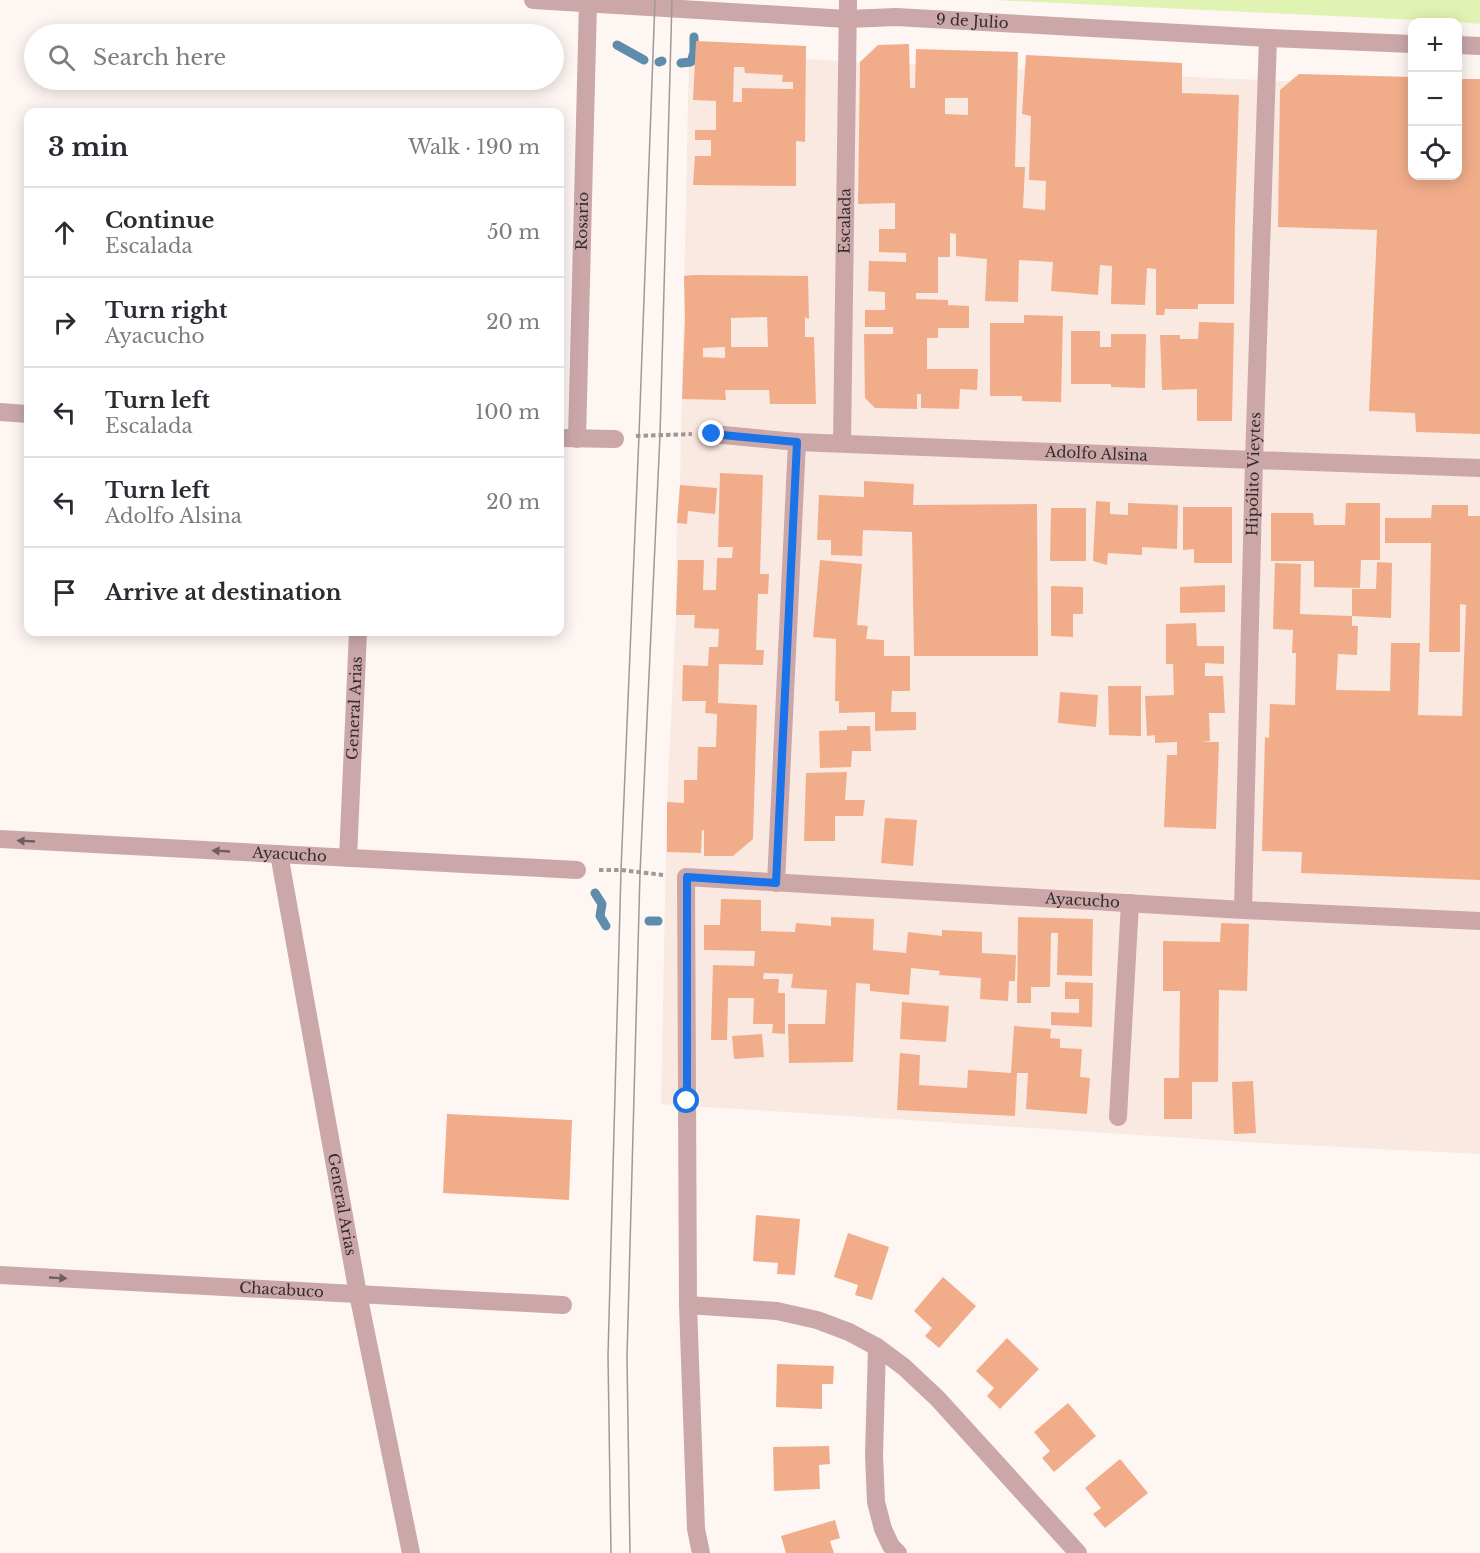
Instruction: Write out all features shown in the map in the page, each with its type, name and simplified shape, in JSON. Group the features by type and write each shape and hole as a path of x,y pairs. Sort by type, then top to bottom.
{"street":[{"name":"9 de Julio","path":"533,0 847,20 896,8 1268,38 1408,44"},
{"name":"Escalada","path":"842,443 848,0"},
{"name":"Rosario","path":"568,438 588,3"},
{"name":"Hipólito Vieytes","path":"1243,910 1254,460 1268,38"},
{"path":"1462,45 1480,46"},
{"path":"0,412 24,414"},
{"name":"Adolfo Alsina","path":"712,434 797,442 1480,468"},
{"path":"568,438 615,439"},
{"path":"776,883 797,442"},
{"name":"General Arias","path":"348,858 358,636"},
{"name":"Ayacucho","path":"0,839 577,870"},
{"name":"General Arias","path":"279,854 358,1294 411,1553"},
{"path":"687,877 688,1305 696,1529 701,1553"},
{"name":"Ayacucho","path":"687,877 1243,910 1480,921"},
{"path":"1118,1118 1130,903"},
{"name":"Chacabuco","path":"0,1275 562,1305"},
{"path":"688,1305 777,1311 818,1320 849,1332 877,1347 904,1367 938,1399 1078,1553"},
{"path":"877,1347 874,1455 876,1502 883,1528 891,1546 898,1553"}],"path":[{"path":"615,439 639,435 712,434"},
{"path":"577,870 621,870 687,877"}],"shaded area":[{"path":"689,54 1408,87 1408,180 1462,180 1462,89 1480,90 1480,1154 1262,1143 661,1104 667,802 680,485"}],"green space":[{"path":"993,0 1480,0 1480,24 1462,22 1462,18 1408,20"}],"building":[{"path":"696,41 806,46 805,142 796,141 796,186 693,185 695,156 711,156 711,140 695,140 695,130 716,130 716,101 693,100","holes":["734,67 744,67 745,73 783,75 782,82 793,82 793,89 742,88 742,102 733,102"]},
{"path":"909,44 910,88 915,88 916,49 1018,52 1015,167 1025,167 1023,208 1045,210 1046,181 1029,180 1031,116 1022,114 1026,55 1182,63 1182,93 1239,95 1234,304 1198,304 1198,309 1165,309 1164,315 1156,315 1156,269 1147,268 1145,305 1111,304 1112,266 1100,265 1098,295 1051,291 1053,262 1019,260 1018,302 985,301 987,259 956,256 956,234 950,233 950,257 938,257 938,293 916,293 916,299 948,300 948,305 969,306 969,328 938,328 938,338 927,338 927,369 978,369 977,390 960,389 959,409 921,408 921,394 917,394 917,409 875,408 865,398 864,334 893,334 893,327 865,327 865,310 885,310 885,292 868,291 869,261 906,262 906,253 879,252 879,229 895,229 895,203 858,204 860,62 878,45","holes":["945,98 968,98 968,115 945,114"]},
{"path":"1299,74 1408,77 1408,180 1462,180 1462,79 1480,79 1480,434 1416,432 1415,413 1369,411 1377,230 1278,227 1280,90"},
{"path":"684,276 808,276 809,319 805,317 805,337 814,337 816,404 770,404 769,390 725,390 726,400 682,399","holes":["767,317 768,347 731,347 731,318","725,347 725,358 703,357 703,348"]},
{"path":"1024,315 1063,316 1061,402 1022,401 1022,396 990,396 990,323 1024,323"},
{"path":"1199,322 1234,323 1232,421 1197,421 1197,389 1162,390 1160,335 1180,335 1180,339 1198,339"},
{"path":"1071,331 1100,331 1100,347 1111,347 1111,334 1146,334 1145,388 1111,387 1111,384 1071,384"},
{"path":"720,473 763,475 760,574 769,574 768,594 758,594 756,650 764,650 763,665 719,664 718,703 757,705 753,839 733,856 704,856 704,830 702,830 701,853 667,852 667,802 684,803 684,780 697,780 698,747 716,747 717,714 705,713 706,701 682,701 683,665 708,666 709,647 718,647 719,629 694,628 695,615 676,615 678,560 704,560 703,590 716,590 717,558 732,558 733,547 718,547"},
{"path":"864,481 914,484 913,505 1037,504 1038,656 914,656 912,532 863,530 862,556 831,555 831,540 817,540 819,495 864,497"},
{"path":"680,485 717,488 715,514 688,511 687,524 677,523"},
{"path":"1096,501 1110,502 1110,514 1128,515 1128,503 1178,505 1177,549 1142,547 1142,555 1108,553 1107,565 1093,561"},
{"path":"1346,503 1380,503 1380,560 1361,560 1360,588 1314,587 1314,561 1271,561 1271,513 1313,513 1314,525 1345,525"},
{"path":"1432,505 1468,505 1468,516 1480,516 1480,880 1301,873 1302,852 1262,851 1265,737 1269,738 1270,704 1295,705 1296,653 1292,653 1293,630 1273,629 1275,563 1301,564 1300,614 1352,616 1352,626 1358,626 1357,655 1338,654 1336,690 1390,691 1391,643 1420,643 1418,715 1462,716 1466,605 1460,604 1460,652 1429,652 1431,543 1385,543 1385,518 1431,518"},
{"path":"1183,507 1232,507 1232,563 1194,563 1194,549 1183,550"},
{"path":"1051,508 1086,508 1086,561 1050,561"},
{"path":"820,560 862,564 857,625 868,626 866,639 884,640 884,656 910,656 910,691 892,691 891,712 916,712 916,730 875,731 875,712 839,713 839,701 835,701 836,639 813,637"},
{"path":"1377,562 1392,563 1391,618 1352,616 1352,589 1376,589"},
{"path":"1225,585 1225,612 1180,613 1180,587"},
{"path":"1051,586 1083,587 1083,614 1073,614 1073,637 1051,636"},
{"path":"1196,623 1197,646 1224,646 1224,664 1205,663 1205,676 1223,676 1225,713 1209,713 1210,741 1202,742 1219,742 1216,829 1164,827 1167,755 1177,755 1177,742 1155,743 1155,735 1147,736 1145,696 1174,695 1173,664 1166,664 1166,624"},
{"path":"1108,686 1141,686 1141,736 1109,735"},
{"path":"1060,692 1098,695 1096,727 1058,723"},
{"path":"847,726 870,726 871,751 852,751 851,767 820,768 819,731 847,730"},
{"path":"847,772 845,800 865,800 863,816 835,816 835,841 804,841 806,773"},
{"path":"885,818 917,820 913,866 881,863"},
{"path":"721,899 761,900 761,931 795,932 796,923 831,926 831,917 874,919 873,950 906,953 908,932 942,936 942,930 982,932 982,953 1016,955 1015,981 1009,981 1008,1001 980,999 981,978 939,975 940,971 911,968 909,995 870,991 870,984 856,983 853,1062 789,1063 788,1024 825,1024 827,990 791,988 793,974 764,973 763,979 779,979 778,993 785,993 785,1034 772,1033 773,1024 753,1024 754,998 728,998 727,1040 711,1040 713,965 754,966 755,951 704,950 704,925 720,925"},
{"path":"1018,917 1093,919 1092,976 1057,975 1058,933 1051,933 1050,987 1031,987 1031,1003 1017,1003"},
{"path":"1221,923 1249,924 1247,991 1219,990 1218,1082 1192,1082 1192,1119 1164,1119 1164,1078 1179,1078 1180,991 1163,991 1163,941 1220,942"},
{"path":"1065,982 1093,983 1092,1027 1051,1025 1051,1012 1079,1013 1079,999 1065,999"},
{"path":"902,1002 949,1006 946,1042 900,1039"},
{"path":"1014,1026 1051,1029 1050,1038 1060,1039 1060,1048 1082,1049 1080,1077 1090,1078 1087,1114 1026,1109 1028,1073 1017,1073 1015,1116 897,1110 900,1053 920,1055 919,1085 967,1088 968,1070 1011,1073"},
{"path":"762,1034 764,1057 734,1059 732,1036"},
{"path":"1253,1081 1256,1133 1234,1134 1232,1082"},
{"path":"447,1114 572,1120 569,1200 443,1193"},
{"path":"756,1215 800,1219 795,1275 777,1274 778,1263 753,1261"},
{"path":"848,1233 889,1247 872,1300 855,1295 858,1285 834,1277"},
{"path":"943,1277 976,1306 939,1348 925,1336 932,1328 914,1311"},
{"path":"1007,1338 1039,1369 1000,1409 987,1396 994,1388 976,1371"},
{"path":"777,1364 834,1366 833,1384 822,1384 822,1409 776,1407"},
{"path":"1068,1403 1096,1436 1054,1472 1042,1458 1050,1451 1034,1432"},
{"path":"829,1446 830,1464 819,1465 820,1489 774,1491 773,1447"},
{"path":"1120,1459 1148,1493 1105,1528 1093,1514 1101,1508 1085,1488"},
{"path":"835,1520 840,1538 830,1541 834,1553 786,1553 781,1536"}],"waterway":[{"path":"681,63 691,62 694,37"},
{"path":"617,45 644,60"},
{"path":"595,893 602,904 600,916 606,926"},
{"path":"649,921 658,921"}],"tram line":[{"path":"611,1553 608,1356 621,870 655,0"},
{"path":"630,1553 627,1357 640,873 660,435 672,0"}],"route":[{"path":"687,1101 687,877 776,883 797,442 712,434"}]}
